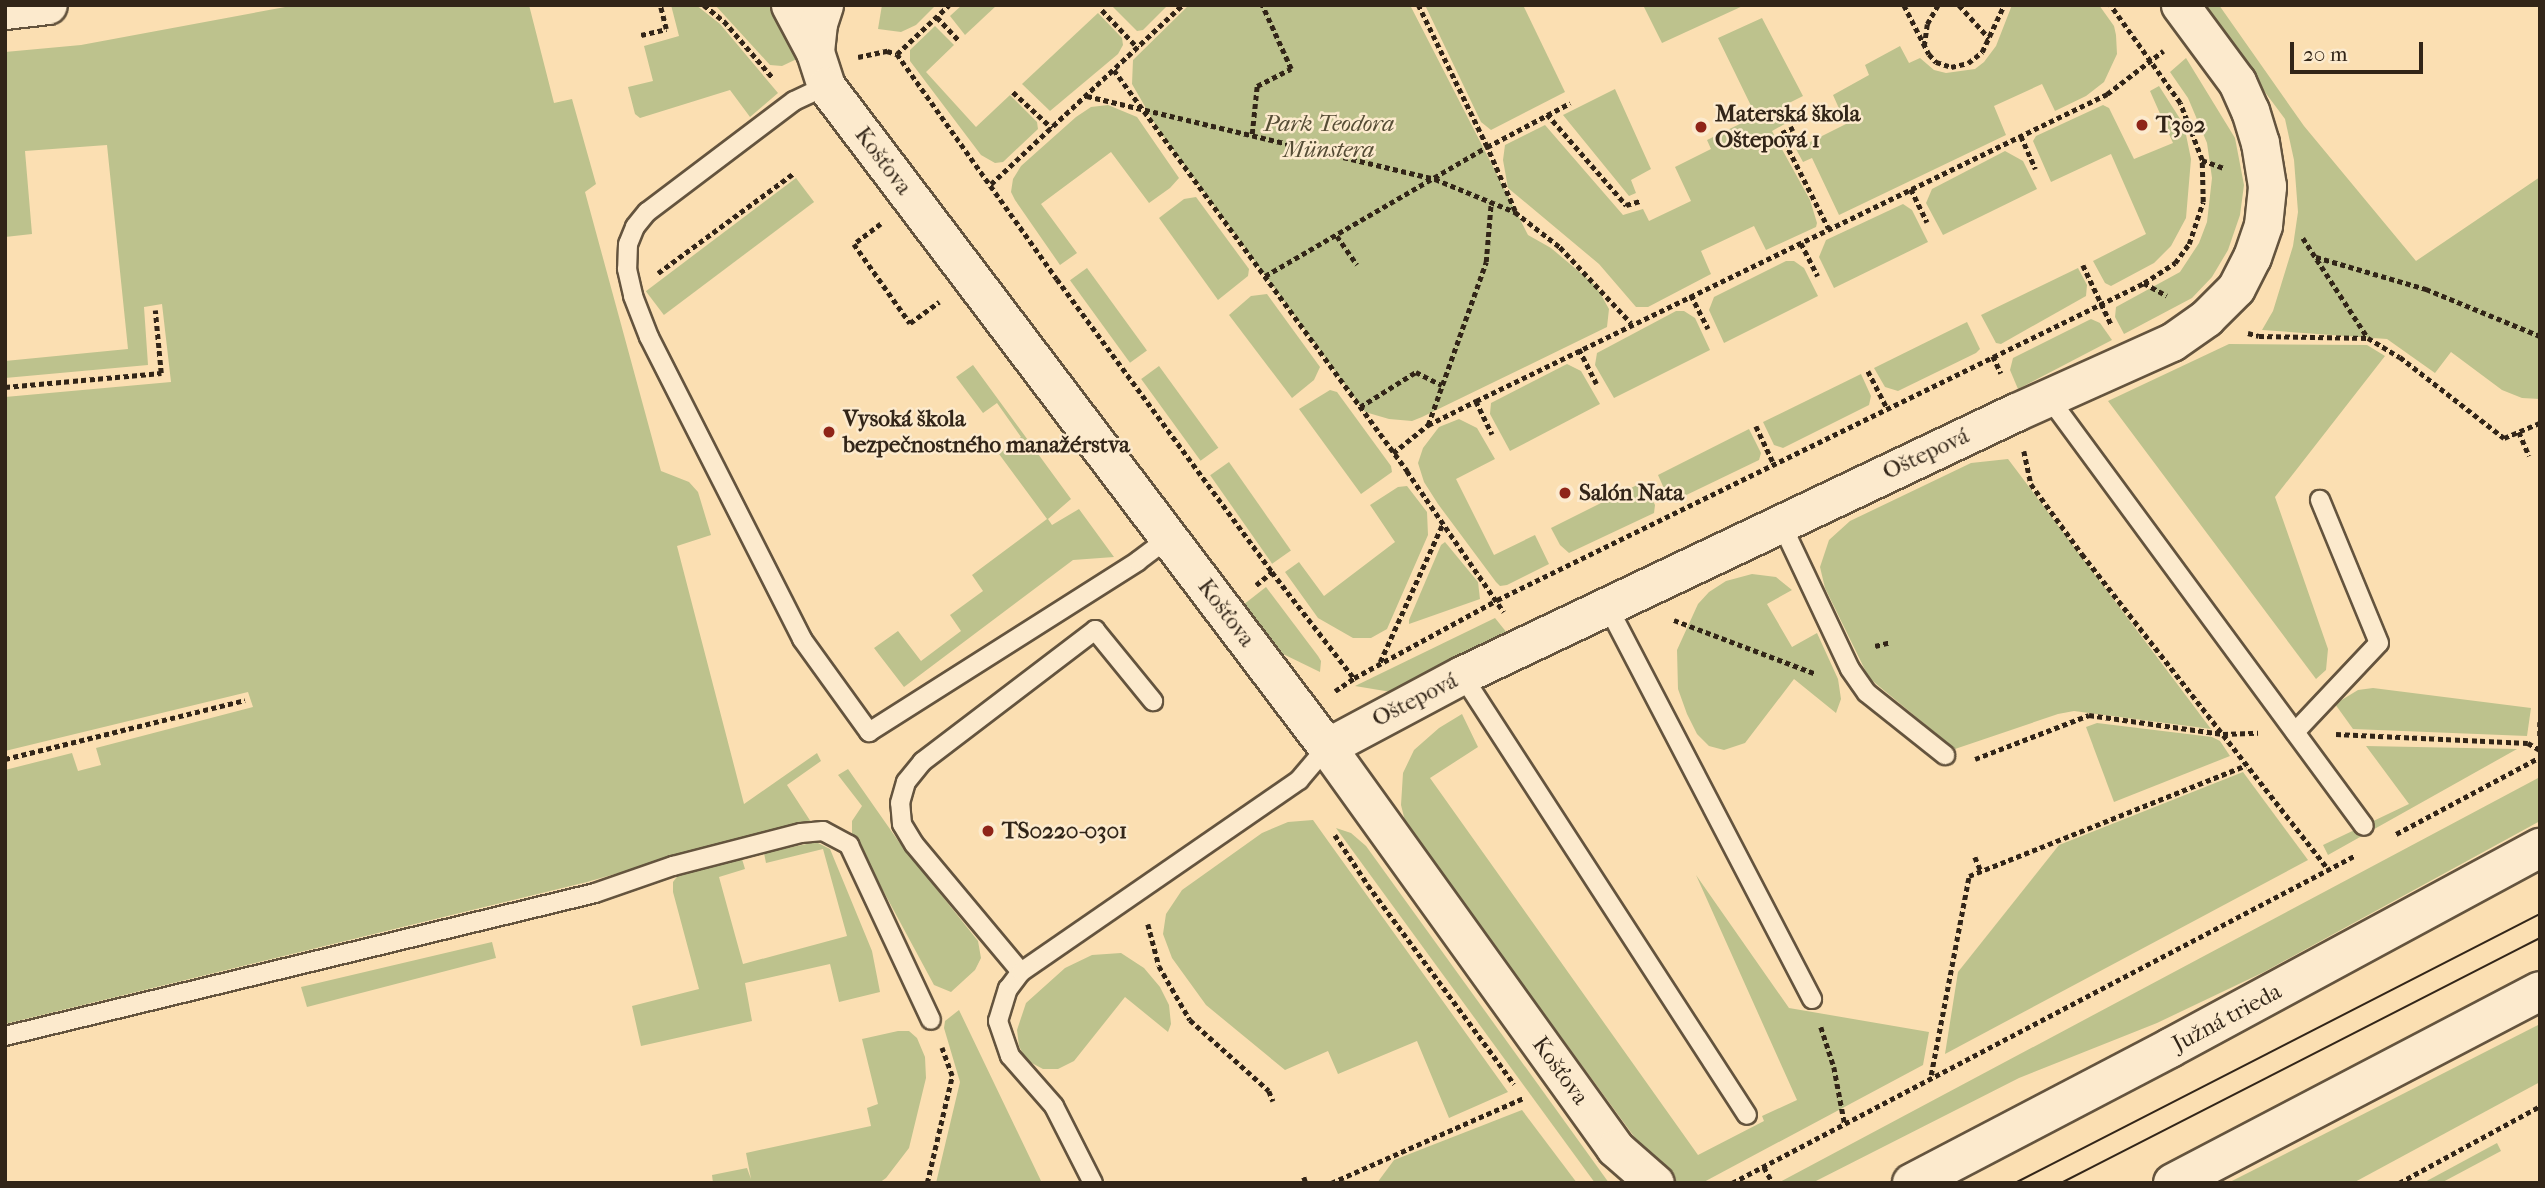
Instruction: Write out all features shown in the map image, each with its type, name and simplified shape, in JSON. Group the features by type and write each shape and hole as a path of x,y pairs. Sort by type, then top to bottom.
{"street":[{"path":"5,10 48,5"},
{"name":"Košťova","path":"790,5 815,52 826,86 1327,747 1615,1148"},
{"path":"815,52 818,23 824,5"},
{"name":"Oštepová","path":"1327,747 1462,675 1781,523 2172,342 2206,318 2236,288 2252,257 2263,225 2267,186 2260,144 2250,111 2237,82 2180,5"},
{"name":"Južná trieda","path":"1912,1183 2171,1048 2540,848"},
{"path":"2173,1183 2540,991"},
{"path":"1615,1148 1626,1183"},
{"path":"1615,1148 1655,1183"}],"lane":[{"path":"826,86 794,101 647,212 635,227 628,244 627,269 632,292 649,337 802,639 869,732 1138,561 1169,538"},
{"path":"2033,405 2295,732 2364,826"},
{"path":"2295,732 2379,643 2320,500"},
{"path":"1781,523 1850,669 1867,692 1945,755"},
{"path":"1608,607 1812,999"},
{"path":"1021,972 914,844 902,824 900,803 906,782 922,762 1095,630 1153,701"},
{"path":"1462,675 1747,1115"},
{"path":"1093,1183 1054,1106 1010,1056 998,1021 1000,1006 1021,972 1298,780 1327,747"},
{"path":"5,1036 595,893 673,866 801,833 823,831 849,845 931,1020"}],"path":[{"path":"641,35 666,29 660,5"},
{"path":"949,5 897,54 1057,279 1264,561 1354,678 1497,600 2162,274 2175,264 2189,244 2203,202 2202,159 2193,130 2180,103 2110,5"},
{"path":"991,184 1182,5"},
{"path":"1252,134 1257,86 1291,69 1262,5"},
{"path":"1418,5 1516,212"},
{"path":"1904,5 1924,46 1936,62 1951,67 1968,63 1982,52 2004,5"},
{"path":"1924,46 1927,24 1938,5"},
{"path":"1959,5 1989,38"},
{"path":"1101,10 1138,48"},
{"path":"937,17 959,41"},
{"path":"1393,453 1428,425 1579,349 2107,94 2151,61"},
{"path":"1114,70 1443,523 1497,600 1525,646"},
{"path":"1013,92 1052,128"},
{"path":"1087,96 1140,106 1435,179 1516,212 1560,247 1631,323"},
{"path":"1265,276 1487,147 1570,103"},
{"path":"1548,114 1626,205 1640,201"},
{"path":"1794,128 1781,134 1829,229"},
{"path":"2021,136 2036,169"},
{"path":"632,292 793,174"},
{"path":"1911,189 1927,222"},
{"path":"1428,425 1486,262 1491,202"},
{"path":"884,222 854,244 880,287 910,323 942,299"},
{"path":"1337,236 1357,265"},
{"path":"1801,243 1818,276"},
{"path":"2316,256 2426,289 2540,336"},
{"path":"2083,265 2101,304"},
{"path":"1691,295 1708,329"},
{"path":"5,387 161,373 155,310"},
{"path":"2245,332 2259,336 2368,338 2400,357 2504,438 2540,423"},
{"path":"1579,349 1597,384"},
{"path":"1993,356 2011,393 2033,405 2031,484 2329,870"},
{"path":"1868,371 1887,408"},
{"path":"1360,407 1416,372 1442,385"},
{"path":"1476,401 1492,434"},
{"path":"1756,426 1774,464"},
{"path":"2519,432 2529,456"},
{"path":"1379,664 1443,523"},
{"path":"1647,588 1669,618 1817,675"},
{"path":"5,759 245,700"},
{"path":"1970,762 2089,715 2222,734 2295,732 2528,743 2540,750"},
{"path":"2540,722 2540,738"},
{"path":"2387,838 2540,757"},
{"path":"1931,1076 1969,876 2246,765"},
{"path":"1298,780 1368,885 1532,1109"},
{"path":"1732,1183 1845,1125 1931,1076 2364,851"},
{"path":"1975,857 1981,871"},
{"path":"1140,890 1159,966 1184,1012 1269,1091 1273,1101"},
{"path":"1812,999 1834,1067 1845,1125"},
{"path":"928,1183 952,1076 931,1020"},
{"path":"1331,1183 1524,1098"},
{"path":"2399,1183 2540,1106"},
{"path":"1764,1167 1773,1183"}],"green space":[{"path":"296,5 529,5 554,103 572,99 596,184 585,192 661,471 689,482 698,492 711,535 677,546 744,804 817,753 821,761 787,785 811,822 743,837 587,882 5,1024 5,770 72,753 78,771 101,765 96,748 253,707 248,692 5,751 5,397 171,382 162,304 144,307 148,365 5,378 5,361 128,349 107,145 25,151 32,234 5,237 5,52 81,45"},
{"path":"671,5 696,5 720,24 778,93 750,117 730,90 640,118 635,114 628,87 653,81 644,46 679,36"},
{"path":"715,5 773,5 801,57 782,66 770,65"},
{"path":"882,5 936,5 916,25 901,32 878,29"},
{"path":"962,5 997,5 965,35 950,16"},
{"path":"1111,5 1168,5 1143,30 1137,31"},
{"name":"Park Teodora Münstera","path":"1189,5 1410,5 1528,235 1551,248 1596,286 1609,309 1607,327 1412,421 1389,419 1365,412 1158,129 1132,84 1133,60"},
{"path":"1425,5 1523,5 1565,92 1491,130 1481,122"},
{"path":"1643,5 1745,5 1662,43"},
{"path":"2012,5 2099,5 2114,26 2116,35 2117,54 2104,82 2086,96 2055,111 2042,84 1994,106 2006,135 1839,215 1812,158 1803,162 1790,138 1797,134 1804,145 1846,124 1833,95 1869,75 1865,65 1900,46 1909,63 1920,58 1934,70 1946,73 1975,69 1996,46"},
{"path":"2200,5 2219,5 2304,126 2416,261 2540,177 2540,399 2522,398 2502,390 2451,352 2435,373 2387,339 2262,330 2273,311 2293,246 2298,212 2294,160 2285,119"},
{"path":"1098,13 1122,38 1123,45 1118,54 1050,111 1022,84"},
{"path":"1762,18 1803,96 1783,106 1790,121 1772,131 1810,200 1816,227 1766,250 1754,226 1701,251 1711,274 1648,307 1636,307 1599,264 1508,188 1503,160 1505,145 1545,125 1623,215 1643,209 1649,221 1691,201 1675,167 1711,149 1707,140 1756,116 1718,38"},
{"path":"935,26 954,45 926,72 976,127 1010,95 1037,122 1038,129 1003,162 995,163 981,155 910,61 910,50"},
{"path":"2186,58 2235,138 2244,185 2240,215 2228,250 2212,277 2192,298 2124,334 2115,317 2116,307 2180,272 2199,243 2207,222 2212,178 2207,143 2188,98 2170,72"},
{"path":"2159,86 2184,125 2191,159 2186,218 2171,246 2154,263 2111,286 2105,283 2093,261 2146,234 2111,154 2051,182 2033,141 2036,136 2103,105 2109,108 2134,159 2173,143 2150,91"},
{"path":"1615,89 1651,169 1631,180 1636,193 1629,196 1563,115"},
{"path":"1108,105 1137,117 1179,178 1149,203 1111,152 1041,204 1077,253 1060,265 1015,200 1011,192 1013,179 1021,166 1076,117 1091,107"},
{"path":"2005,151 2023,161 2037,189 1943,235 1926,203 1932,189"},
{"path":"796,178 814,202 664,315 646,291"},
{"path":"1196,197 1249,269 1248,276 1218,300 1159,218 1184,199"},
{"path":"1903,204 1912,210 1928,242 1834,288 1819,257 1826,240"},
{"path":"1786,261 1794,261 1804,268 1818,296 1724,343 1709,310 1714,297"},
{"path":"1087,268 1147,351 1130,363 1070,280"},
{"path":"2078,268 2087,285 2086,296 2001,344 1996,343 1981,315"},
{"path":"1267,294 1320,367 1314,380 1292,398 1229,315 1251,296"},
{"path":"1676,311 1684,311 1695,318 1710,350 1614,398 1595,365 1597,353"},
{"path":"2091,319 2100,323 2112,340 2018,389 2010,370 2013,358"},
{"path":"1967,322 1980,349 1976,353 1898,391 1885,387 1874,368"},
{"path":"2229,344 2367,345 2385,356 2275,497 2328,649 2326,670 2316,679 2108,401"},
{"path":"1567,364 1581,371 1600,404 1510,451 1490,414 1491,403"},
{"path":"973,365 1071,499 1048,519 1052,525 1079,509 1114,557 1073,560 904,687 874,648 898,631 921,661 961,631 950,615 983,591 972,575 1047,519 999,454 1021,437 997,403 983,413 956,377"},
{"path":"1159,366 1218,448 1201,461 1141,379"},
{"path":"1861,374 1871,396 1869,405 1783,448 1774,445 1763,422"},
{"path":"1330,390 1337,392 1391,466 1392,472 1361,494 1299,409"},
{"path":"1459,419 1477,428 1495,459 1456,479 1494,555 1535,535 1549,564 1507,585 1500,586 1496,582 1438,504 1424,482 1418,463 1423,448 1439,427"},
{"path":"1749,429 1761,453 1759,460 1676,500 1666,493 1658,475"},
{"path":"2008,459 2211,729 2074,711 1955,749 1869,678 1825,588 1820,567 1829,540 1850,521 1971,463"},
{"path":"1229,462 1291,550 1272,564 1210,475"},
{"path":"1643,482 1655,505 1654,513 1569,553 1560,545 1551,528"},
{"path":"1407,486 1427,512 1428,535 1387,629 1371,638 1353,638 1318,618 1285,572 1299,562 1324,596 1395,542 1370,505 1398,487"},
{"path":"1445,542 1478,582 1480,599 1409,624 1441,545"},
{"path":"1752,574 1776,577 1792,590 1767,604 1792,647 1817,633 1838,679 1841,699 1836,713 1794,679 1745,743 1724,750 1709,746 1697,734 1687,714 1678,689 1677,650 1698,604 1709,592 1726,581"},
{"path":"1266,587 1318,656 1321,661 1320,672 1281,653 1243,605"},
{"path":"1495,618 1516,644 1391,692 1355,686"},
{"path":"2373,688 2531,708 2527,736 2353,729 2335,704 2358,690"},
{"path":"1462,714 1478,747 1430,778 1698,1155 1764,1121 1762,1116 1797,1100 1696,875 1789,1008 1929,1032 1923,1065 1702,1183 1674,1183 1660,1172 1406,825 1401,805 1403,773 1414,750 1439,728"},
{"path":"2097,723 2212,737 2220,741 2230,756 2114,802 2086,727"},
{"path":"2366,746 2517,749 2328,855 2323,845 2409,804"},
{"path":"848,769 899,842 978,941 981,958 975,970 951,992 934,985 852,833 852,821 862,806 838,775"},
{"path":"2243,772 2308,860 1945,1054 1958,972 2059,845"},
{"path":"2540,777 2540,821 2264,972 2157,1023 2019,1078 1812,1183 1778,1183"},
{"path":"1313,820 1508,1092 1449,1118 1417,1041 1338,1074 1328,1051 1285,1070 1206,1005 1172,958 1163,934 1166,914 1182,890 1262,833 1288,822"},
{"path":"1336,828 1351,833 1366,846 1609,1183 1595,1183"},
{"path":"816,842 830,849 872,951 880,992 839,1002 830,964 745,983 752,1021 641,1046 632,1006 699,989 673,892 673,882 679,874 742,859 745,869 719,877 743,964 847,936 823,849 766,863 764,853"},
{"path":"492,942 496,958 307,1007 301,987"},
{"path":"1121,953 1144,968 1160,987 1169,1005 1171,1024 1168,1032 1125,997 1074,1061 1058,1069 1043,1069 1026,1060 1019,1046 1017,1030 1026,1003 1065,968 1092,955"},
{"path":"959,1010 1042,1183 936,1183 960,1082 944,1028 945,1021"},
{"path":"2540,1024 2540,1082 2353,1183 2228,1183"},
{"path":"909,1031 917,1038 925,1057 926,1078 909,1148 886,1178 879,1183 713,1183 712,1175 747,1168 751,1179 746,1153 871,1126 867,1108 878,1104 862,1039"},
{"path":"1522,1110 1577,1183 1377,1183 1394,1160"},
{"path":"2497,1143 2501,1151 2441,1183 2423,1183"}],"tram line":[{"path":"2015,1183 2540,914"},
{"path":"2061,1183 2540,938"}],"place":[{"name":"T302","path":"2142,125"},
{"name":"Materská škola Oštepová 1","path":"1701,127"},
{"name":"Vysoká škola bezpečnostného manažérstva","path":"829,432"},
{"name":"Salón Nata","path":"1565,493"},
{"name":"TS0220-0301","path":"988,831"}]}
